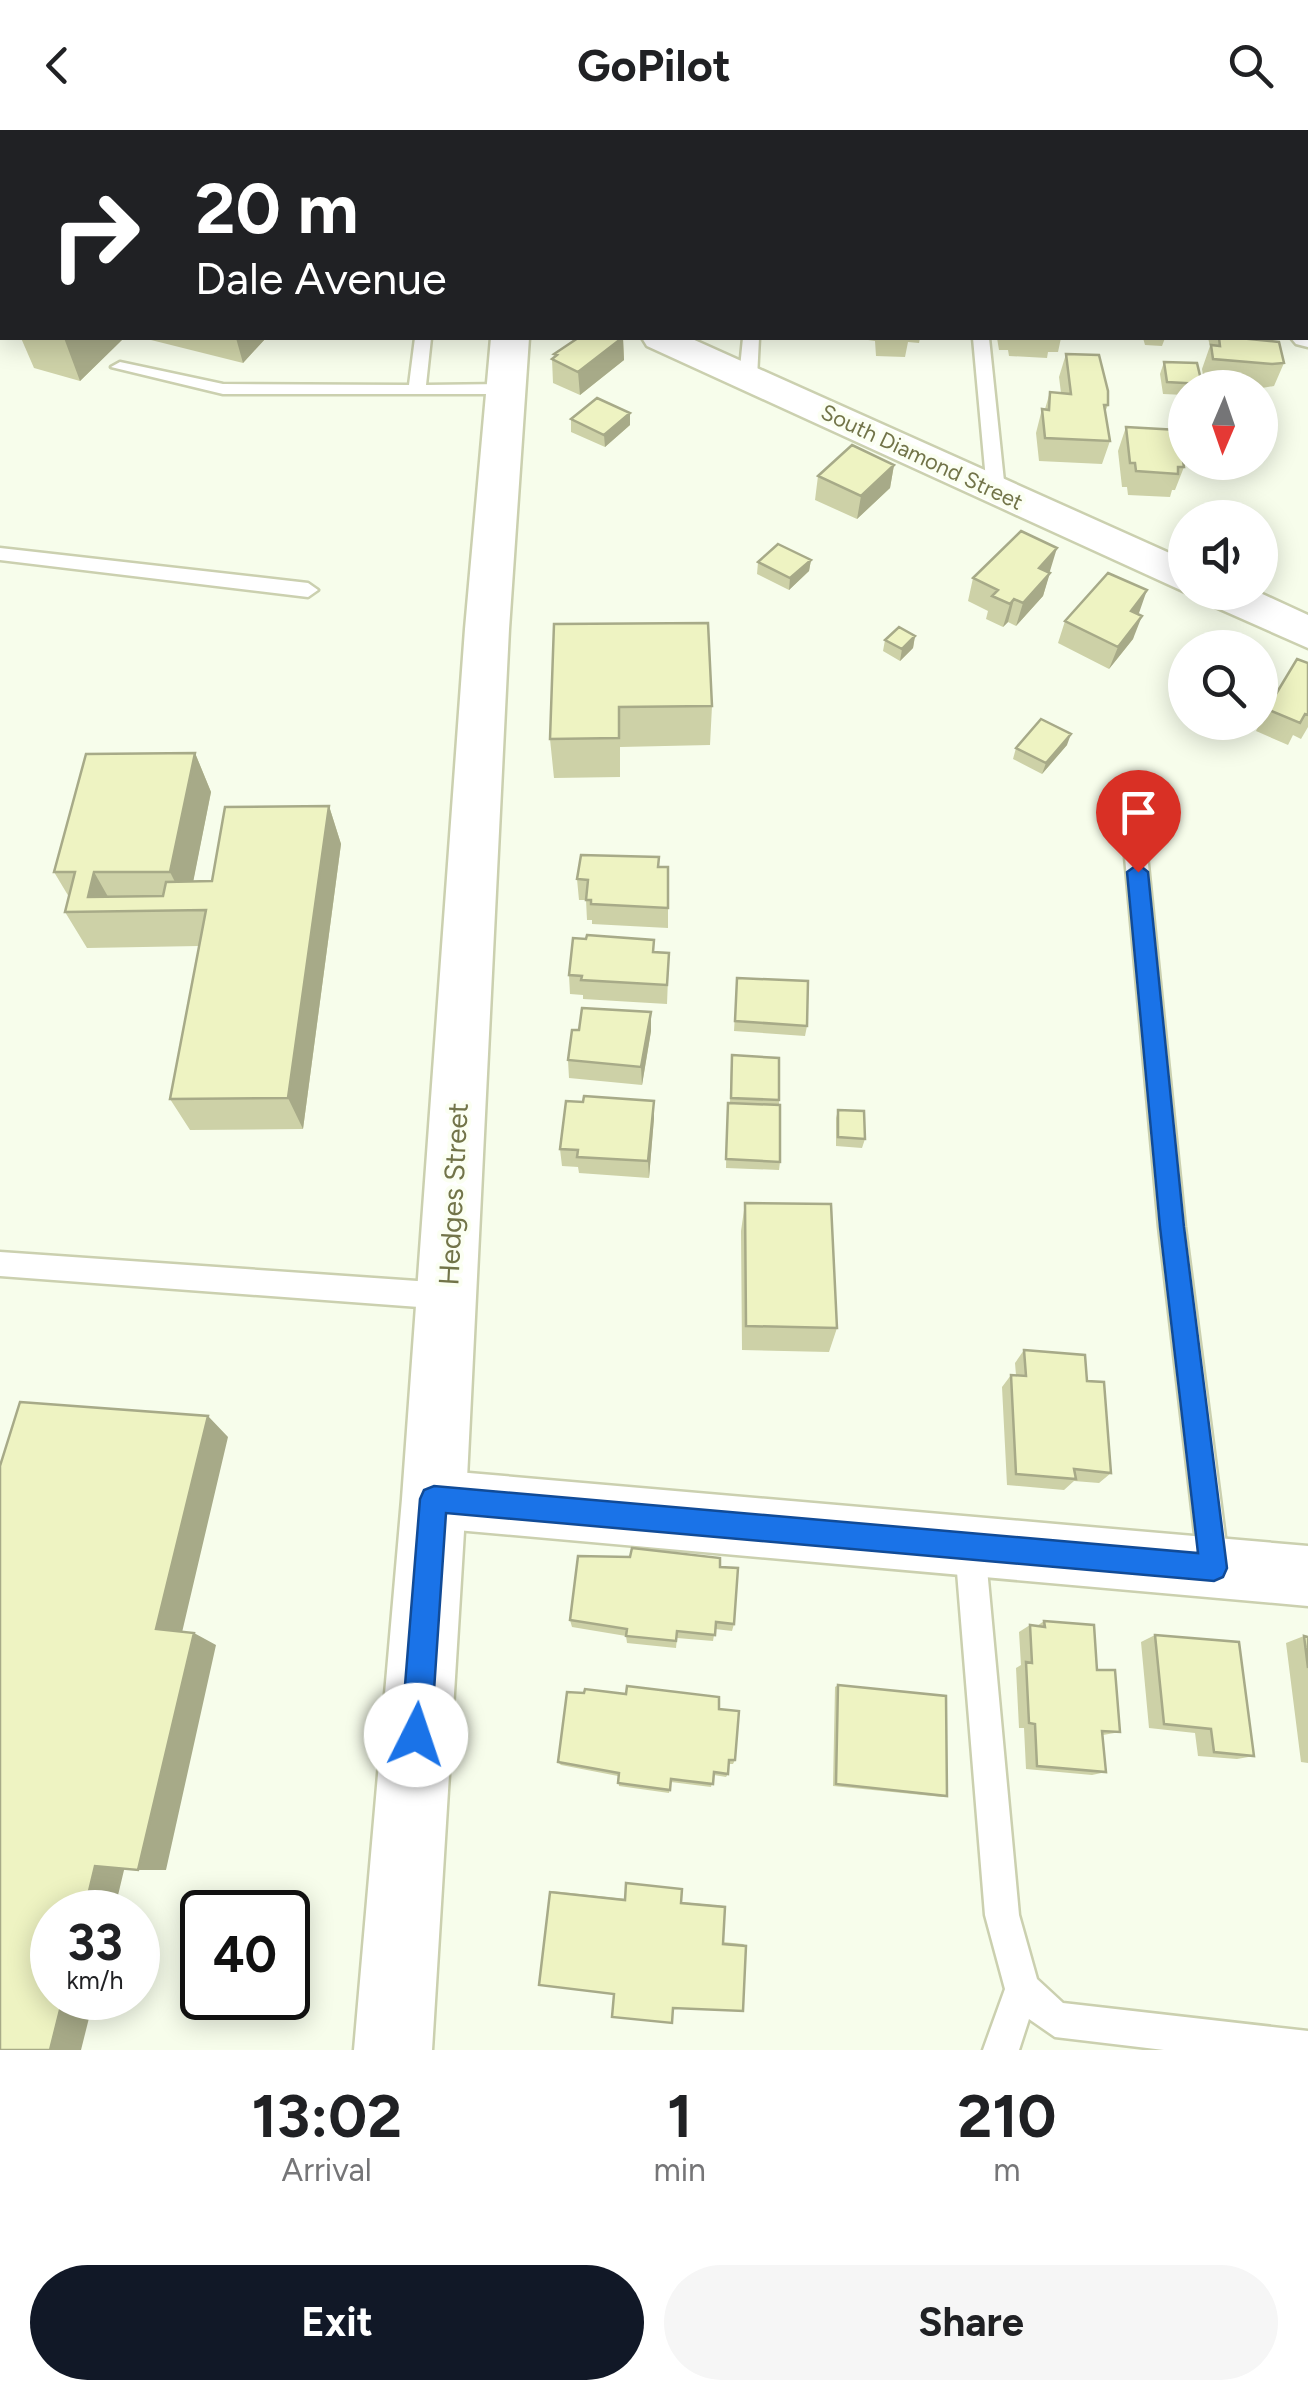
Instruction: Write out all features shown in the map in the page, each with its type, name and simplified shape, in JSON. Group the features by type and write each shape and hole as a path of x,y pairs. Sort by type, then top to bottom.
{"street":[{"name":"South Diamond Street","path":"664,340 1168,569"},
{"name":"Hedges Street","path":"392,2050 434,1499 507,363"},
{"path":"1258,610 1308,633"},
{"path":"434,1499 1308,1576"}],"lane":[{"path":"418,390 423,340"},
{"path":"748,378 751,340"},
{"path":"981,340 996,491"},
{"path":"120,368 223,389 418,390 507,363"},
{"path":"0,554 308,590"},
{"path":"1134,835 1172,1227 1214,1568"},
{"path":"0,1264 446,1296"},
{"path":"970,1546 1002,1915 1022,1990 1055,2020 1308,2049"},
{"path":"1001,2050 1022,1990"}],"building":[{"path":"575,340 619,340 578,372 552,359 557,355 554,354"},
{"path":"1219,340 1279,342 1284,363 1213,359 1211,345 1220,346"},
{"path":"1066,354 1099,355 1108,391 1108,405 1104,405 1110,441 1045,438 1042,409 1049,410 1050,392 1071,394"},
{"path":"1164,362 1197,363 1199,370 1168,370 1167,382"},
{"path":"597,398 630,413 604,435 571,419"},
{"path":"1126,427 1168,429 1168,473 1136,471 1135,463 1130,463"},
{"path":"852,445 894,465 861,496 818,476"},
{"path":"1021,531 1057,548 1039,568 1050,573 1023,603 1014,599 1010,604 992,596 998,590 973,578"},
{"path":"778,544 811,560 790,578 758,562"},
{"path":"1108,573 1147,590 1131,611 1142,616 1118,647 1065,621"},
{"path":"708,623 712,706 619,707 619,738 550,739 554,624"},
{"path":"899,627 915,636 902,649 885,640"},
{"path":"1297,659 1308,663 1308,715 1300,723 1278,714 1278,691"},
{"path":"1041,719 1071,734 1046,763 1016,748"},
{"path":"195,753 170,872 94,872 88,897 163,896 166,882 212,881 225,807 329,806 288,1098 170,1099 206,910 65,912 75,872 54,872 86,754"},
{"path":"581,855 659,857 658,867 668,867 668,908 591,904 591,900 586,900 588,880 577,879"},
{"path":"587,935 654,940 653,952 669,953 667,985 581,980 582,976 569,975 573,938 586,939"},
{"path":"737,978 808,981 807,1026 735,1021"},
{"path":"582,1008 651,1012 641,1067 568,1060 572,1030 579,1030"},
{"path":"732,1055 779,1058 779,1100 731,1098"},
{"path":"584,1096 654,1101 648,1161 577,1157 578,1150 560,1149 566,1101 583,1102"},
{"path":"728,1103 780,1105 780,1162 726,1159"},
{"path":"838,1110 864,1111 865,1139 838,1137"},
{"path":"745,1203 831,1204 837,1328 746,1326"},
{"path":"1024,1350 1085,1355 1087,1381 1104,1382 1111,1473 1074,1469 1076,1479 1016,1474 1011,1375 1026,1376"},
{"path":"20,1402 208,1416 156,1629 194,1633 138,1870 95,1866 89,1890 30,1890 30,2020 58,2020 50,2050 0,2050 0,1466"},
{"path":"632,1548 720,1558 720,1567 738,1568 734,1624 716,1622 715,1635 677,1631 676,1641 626,1636 627,1629 570,1620 578,1556 630,1557"},
{"path":"1044,1621 1094,1625 1097,1670 1115,1670 1120,1732 1102,1731 1106,1772 1037,1766 1035,1724 1029,1723 1026,1662 1032,1663 1030,1625 1045,1627"},
{"path":"1155,1635 1239,1642 1254,1756 1214,1752 1211,1729 1164,1724"},
{"path":"838,1685 946,1696 947,1796 836,1784"},
{"path":"627,1686 719,1697 719,1709 739,1711 735,1760 729,1760 728,1774 714,1772 713,1784 671,1779 670,1790 618,1783 619,1773 558,1762 567,1692 584,1693 585,1689 626,1694"},
{"path":"626,1883 682,1889 681,1903 725,1907 723,1944 746,1946 743,2011 673,2008 672,2023 612,2017 614,1994 539,1985 550,1892 625,1900"}],"route":[{"path":"416,1735 434,1499 1214,1568 1172,1227 1138,872"}]}
